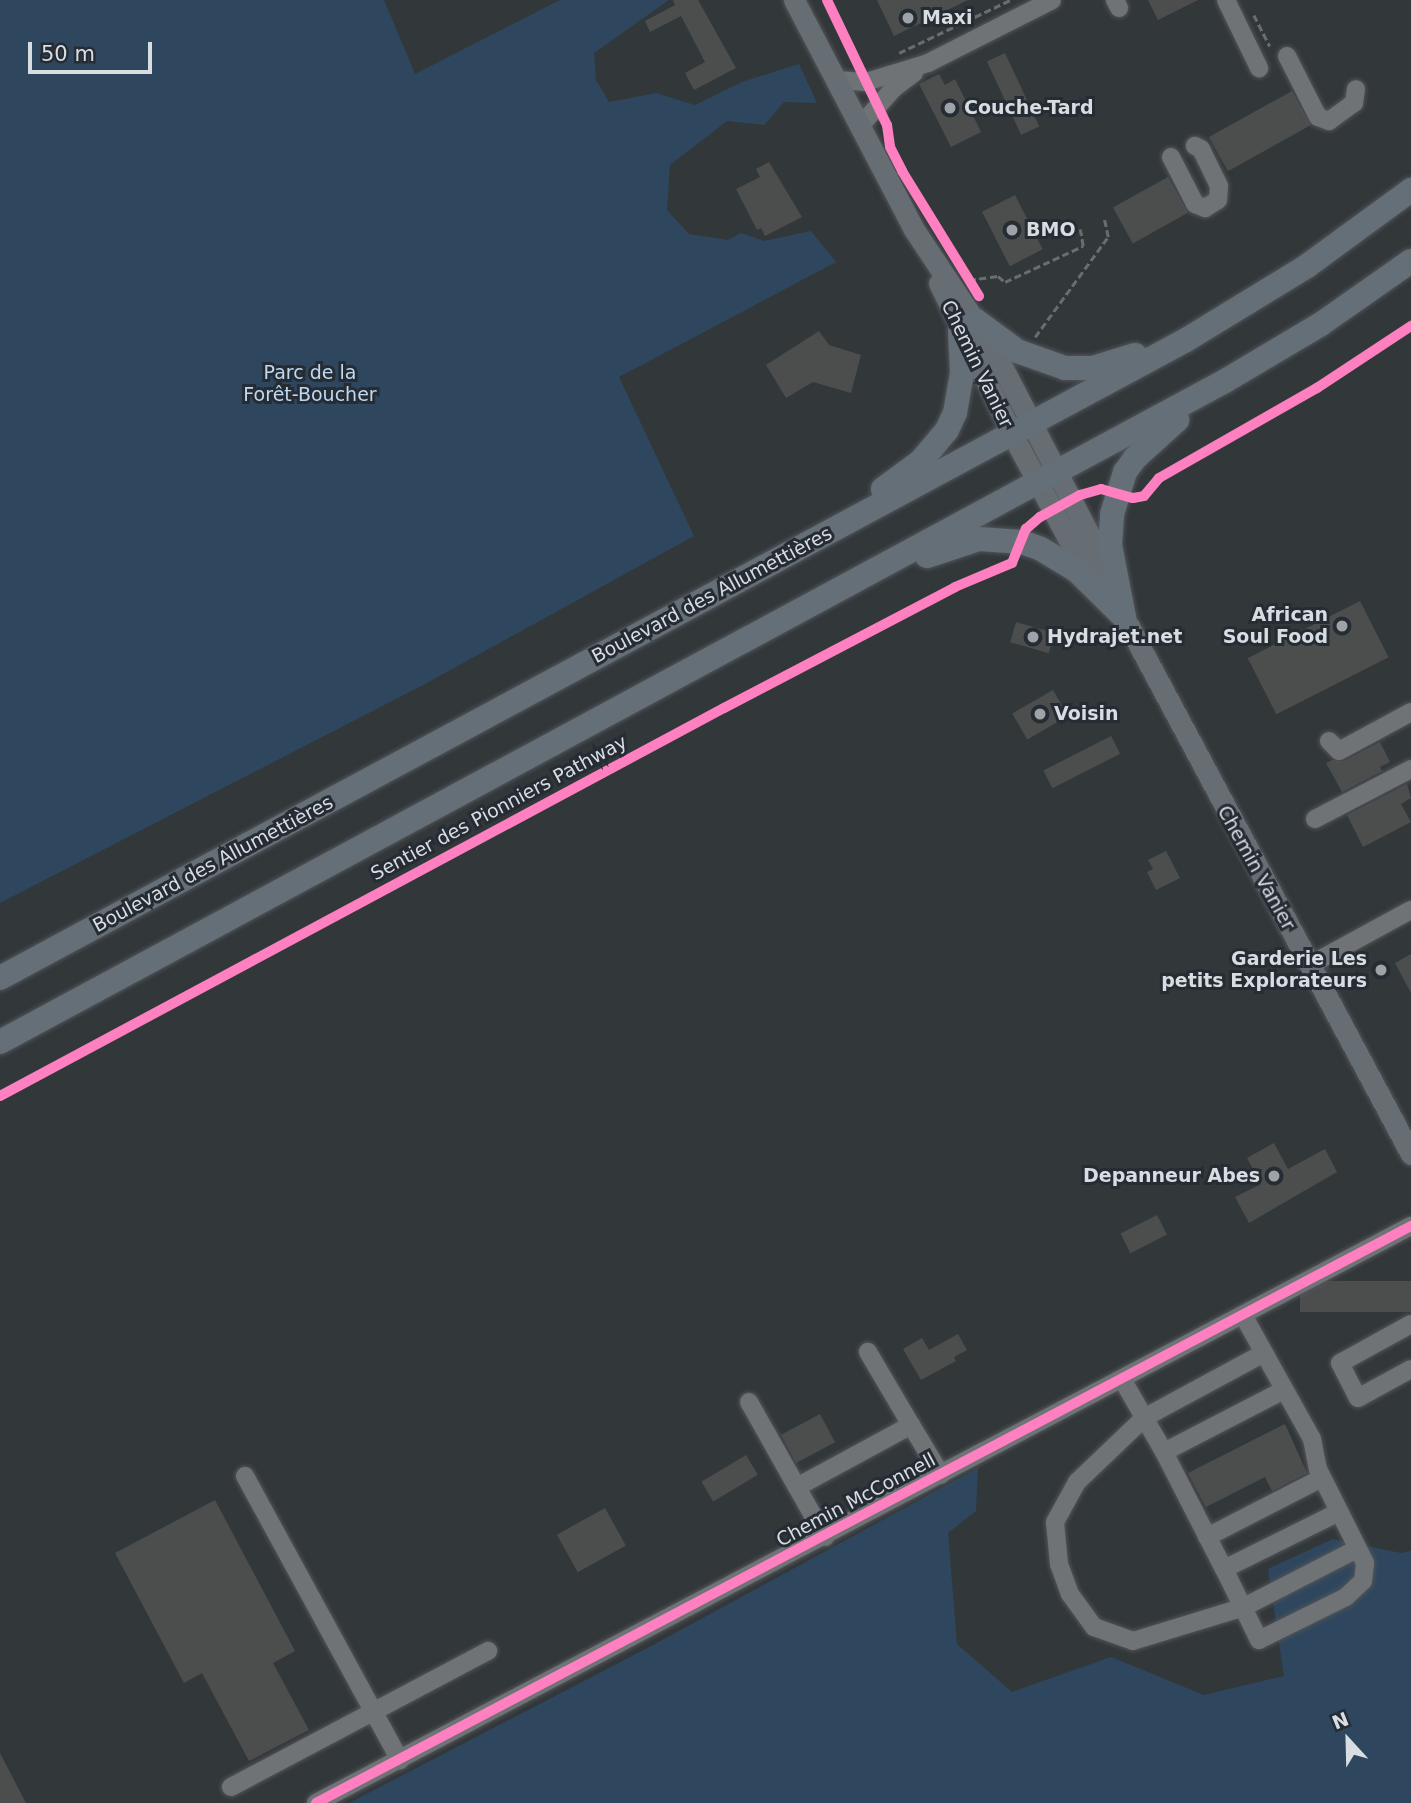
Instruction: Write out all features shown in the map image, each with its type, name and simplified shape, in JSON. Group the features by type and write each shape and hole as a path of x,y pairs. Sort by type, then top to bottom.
{"highway":[{"name":"Boulevard des Allumettières","path":"0,978 1186,340 1307,266 1411,190"},
{"path":"0,1042 800,608 1225,382 1321,324 1411,261"},
{"path":"780,559 898,478 936,447 947,430 960,394 967,326 1017,351 1065,368 1093,368 1186,340"},
{"path":"1124,617 1110,545 1112,514 1125,472 1145,446 1225,382"},
{"path":"800,608 960,544 995,538 1022,542 1056,556 1076,570 1124,617"}],"main road":[{"name":"Chemin Vanier","path":"794,0 1048,477 1099,552 1124,617 1411,1154"}],"street":[{"path":"1226,0 1259,68"},
{"path":"860,125 894,88 928,63 1045,2"},
{"path":"1287,56 1318,117 1329,121 1338,115 1354,103 1356,89"},
{"path":"837,80 866,82 928,63"},
{"path":"1171,157 1195,204 1205,208 1218,200 1219,186 1201,149 1195,146"},
{"path":"1328,741 1339,751 1411,712"},
{"path":"1315,819 1411,769"},
{"path":"1310,965 1411,910"},
{"name":"Chemin McConnell","path":"316,1803 1411,1226"},
{"path":"1122,1379 1164,1452 1259,1640 1346,1597 1363,1581 1364,1563 1322,1478 1312,1439 1243,1315"},
{"path":"1411,1324 1339,1363 1358,1398 1411,1369"},
{"path":"868,1352 942,1475"},
{"path":"1264,1353 1144,1418 1077,1482 1055,1522 1059,1564 1070,1594 1094,1627 1133,1641 1244,1607 1357,1549"},
{"path":"1164,1452 1284,1390"},
{"path":"749,1402 825,1537"},
{"path":"797,1487 911,1425"},
{"path":"245,1476 400,1760"},
{"path":"1207,1536 1322,1478"},
{"path":"1224,1569 1339,1512"},
{"path":"231,1787 488,1651"}],"path":[{"path":"899,53 1010,0"},
{"path":"1252,12 1270,46"},
{"path":"1031,344 1108,237 1104,218"},
{"path":"963,269 972,284 998,276 1005,282 1083,246 1080,229"}],"green space":[{"name":"Parc de la Forêt-Boucher","path":"0,0 384,0 415,74 560,0 669,0 594,53 596,80 609,102 656,93 695,105 742,82 799,64 817,103 784,102 764,125 727,121 670,165 667,210 689,234 728,240 741,233 764,241 811,231 836,262 619,377 694,536 425,684 0,903"},
{"path":"978,1468 976,1511 948,1533 957,1644 1012,1692 1111,1657 1204,1695 1284,1676 1268,1569 1333,1539 1401,1553 1411,1551 1411,1803 349,1803 655,1644"}],"building":[{"path":"673,0 698,0 736,68 694,90 685,73 705,62 681,16 650,32 645,21 675,5"},
{"name":"Maxi","path":"877,0 968,0 894,36"},
{"path":"1148,0 1198,0 1158,20"},
{"name":"Couche-Tard","path":"1005,53 1039,126 1021,135 987,61"},
{"name":"Couche-Tard","path":"939,74 945,85 955,79 981,132 951,147 919,84"},
{"path":"1292,91 1311,125 1228,171 1209,137"},
{"path":"769,162 802,217 765,236 761,228 757,230 736,189 760,177 756,169"},
{"path":"1168,177 1188,213 1133,243 1113,208"},
{"name":"BMO","path":"1015,195 1043,249 1010,266 982,212"},
{"path":"819,331 829,345 861,355 851,393 813,382 786,398 766,365"},
{"path":"1360,601 1389,657 1276,714 1248,658"},
{"name":"Hydrajet.net","path":"1016,622 1054,633 1049,653 1010,642"},
{"name":"Voisin","path":"1053,690 1068,716 1027,739 1012,714"},
{"path":"1111,736 1120,754 1052,788 1043,771"},
{"path":"1380,742 1390,762 1380,767 1382,771 1342,792 1326,763 1332,760 1344,761"},
{"path":"1407,784 1411,798 1401,804 1411,822 1363,847 1347,815"},
{"path":"1166,851 1180,878 1156,890 1147,872 1153,869 1148,860"},
{"path":"1411,954 1411,993 1395,963"},
{"name":"Depanneur Abes","path":"1274,1143 1288,1169 1325,1149 1337,1172 1249,1223 1235,1197 1261,1184 1247,1158"},
{"path":"1157,1215 1167,1235 1130,1253 1120,1234"},
{"path":"1300,1281 1411,1281 1411,1312 1300,1312"},
{"path":"958,1334 967,1350 954,1357 956,1361 921,1380 903,1349 922,1338 929,1350"},
{"path":"820,1414 835,1442 796,1463 781,1435"},
{"path":"1285,1424 1307,1473 1272,1491 1265,1477 1206,1507 1188,1473"},
{"path":"746,1455 758,1475 713,1501 701,1482"},
{"path":"215,1500 295,1651 273,1663 309,1730 249,1761 202,1673 184,1683 115,1553"},
{"path":"605,1508 626,1546 578,1572 557,1535"},
{"path":"0,1753 26,1803 0,1803"}],"cycle path":[{"path":"827,0 887,125 890,147 902,171 979,296"},
{"name":"Sentier des Pionniers Pathway","path":"0,1096 724,708 955,587 1012,563 1026,529 1040,517 1080,495 1101,489 1133,498 1144,496 1159,478 1317,388 1411,326"},
{"path":"316,1803 1411,1226"}],"place":[{"name":"Maxi","path":"908,18"},
{"name":"Couche-Tard","path":"950,108"},
{"name":"BMO","path":"1012,230"},
{"name":"African Soul Food","path":"1342,626"},
{"name":"Hydrajet.net","path":"1033,637"},
{"name":"Voisin","path":"1040,714"},
{"name":"Garderie Les petits Explorateurs","path":"1381,970"},
{"name":"Depanneur Abes","path":"1274,1176"}]}
